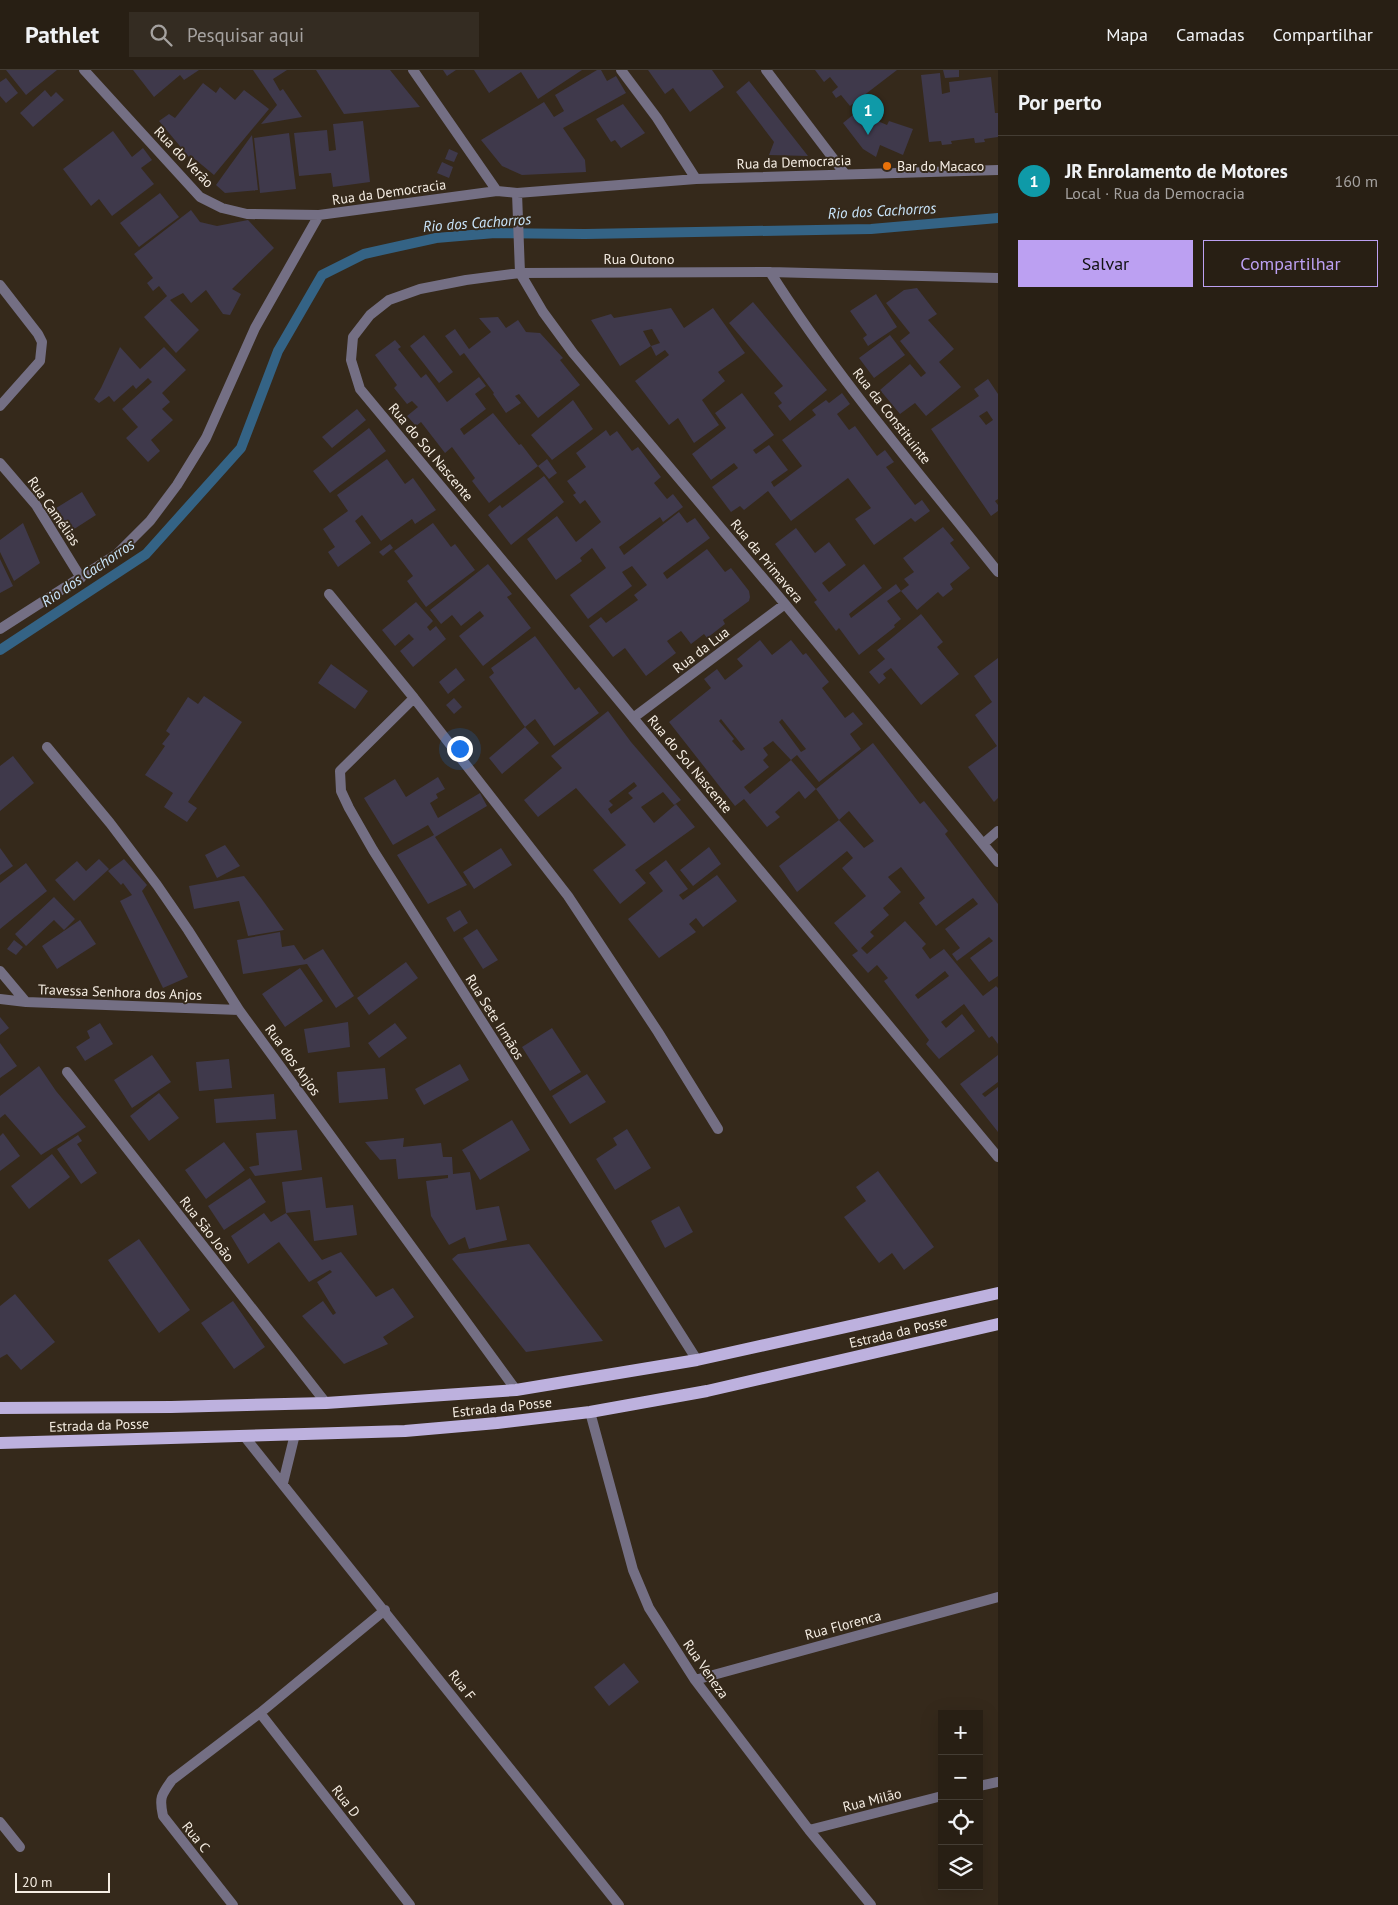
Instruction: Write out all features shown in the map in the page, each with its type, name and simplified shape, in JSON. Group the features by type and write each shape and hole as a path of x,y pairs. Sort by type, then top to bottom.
{"main road":[{"name":"Estrada da Posse","path":"0,1408 171,1407 326,1403 516,1390 697,1360 998,1293"},
{"name":"Estrada da Posse","path":"0,1443 405,1431 590,1412 707,1391 998,1324"}],"street":[{"path":"412,70 497,191"},
{"path":"621,70 657,118 696,180"},
{"path":"766,70 845,174"},
{"name":"Rua do Verão","path":"87,71 200,197 222,208 247,214 319,215"},
{"name":"Rua da Democracia","path":"0,629 117,554 150,521 177,485 206,438 255,328 319,215 497,191 516,193 696,180 998,170"},
{"path":"516,193 520,273"},
{"name":"Rua Outono","path":"360,389 350,360 353,336 370,315 390,300 420,289 520,273 770,272 998,278"},
{"name":"Rua da Constituinte","path":"770,272 814,338 998,572"},
{"name":"Rua da Primavera","path":"520,273 542,312 573,352 785,604 998,862"},
{"path":"0,285 38,334 42,342 42,351 40,361 0,406"},
{"name":"Rua do Sol Nascente","path":"360,389 998,1157"},
{"name":"Rua Camélias","path":"0,463 36,505 82,578"},
{"path":"329,594 414,698 568,896 653,1024 718,1128"},
{"name":"Rua da Lua","path":"634,718 785,604"},
{"name":"Rua Sete Irmãos","path":"414,698 340,771 341,791 373,850 697,1360"},
{"name":"Rua dos Anjos","path":"47,747 110,822 157,885 239,1010 516,1390"},
{"path":"983,844 998,832"},
{"path":"0,971 26,1002"},
{"name":"Travessa Senhora dos Anjos","path":"0,999 26,1002 239,1010"},
{"name":"Rua São João","path":"67,1072 326,1403"},
{"name":"Rua Veneza","path":"590,1412 633,1570 649,1608 695,1680 809,1830 871,1905"},
{"path":"283,1484 295,1434"},
{"name":"Rua F","path":"244,1436 619,1905"},
{"name":"Rua Florenca","path":"695,1680 998,1597"},
{"path":"260,1713 385,1610"},
{"name":"Rua C","path":"233,1905 163,1816 160,1805 161,1795 172,1780 260,1713"},
{"name":"Rua D","path":"260,1713 410,1905"},
{"path":"983,1785 998,1782"},
{"name":"Rua Milão","path":"809,1830 938,1797"},
{"path":"0,1822 20,1847"}],"building":[{"path":"6,70 57,70 26,95"},
{"path":"133,70 199,70 184,80 180,75 154,97"},
{"path":"253,70 287,70 273,79 280,91 283,89 302,117 261,124 277,105"},
{"path":"316,70 390,70 420,107 344,114"},
{"path":"443,70 456,70 447,76"},
{"path":"474,70 582,70 538,99 521,72 489,93"},
{"path":"597,70 601,70 607,81 616,76 626,93 563,128 585,160 586,172 522,175 502,166 481,140 544,102 554,117 564,111 555,95"},
{"path":"648,70 712,70 724,87 690,112 673,88 665,94"},
{"path":"815,70 897,70 850,106 841,95 836,98 832,92 838,87 830,77 824,82"},
{"path":"943,70 959,70 959,77 945,78"},
{"path":"940,73 942,94 950,92 949,82 991,77 995,113 998,113 998,137 984,139 985,142 975,143 974,138 951,141 952,144 942,145 941,141 929,142 921,75"},
{"path":"6,78 18,93 6,103 0,96 0,82"},
{"path":"749,81 808,156 769,155 774,142 736,92"},
{"path":"203,83 216,93 220,87 235,100 244,90 269,109 214,175 190,155 189,157 159,121 169,114 175,118"},
{"path":"45,90 51,97 56,92 64,100 33,127 20,113"},
{"path":"623,104 645,133 621,148 615,140 611,142 596,119"},
{"path":"864,106 873,119 887,125 889,121 913,129 903,155 880,145 876,157 863,149 843,123"},
{"path":"363,121 370,182 333,187 331,173 299,176 294,133 327,130 329,151 336,150 333,124"},
{"path":"113,131 132,157 143,148 152,160 141,168 154,184 112,216 99,199 91,206 63,169"},
{"path":"289,133 296,189 260,193 254,138"},
{"path":"252,135 258,190 225,193 216,185"},
{"path":"449,149 458,153 454,162 445,159"},
{"path":"442,162 453,167 449,178 437,173"},
{"path":"160,193 179,217 139,247 120,223"},
{"path":"191,210 200,222 217,226 248,220 274,248 232,289 241,294 230,315 223,314 206,290 191,303 183,293 170,300 199,330 176,353 144,317 167,296 159,286 153,291 147,283 153,278 134,254"},
{"path":"917,288 937,314 928,320 954,349 939,362 961,387 926,416 915,403 900,414 880,390 910,364 921,377 926,373 900,341 910,333 886,303 904,290"},
{"path":"876,294 897,327 868,346 863,338 867,335 850,311"},
{"path":"753,302 827,390 790,421 778,406 782,403 774,393 783,386 729,323"},
{"path":"671,308 684,328 713,308 745,353 718,372 725,381 702,400 719,425 694,443 678,418 669,425 635,381 669,355 665,350 656,356 651,346 620,366 591,320 611,314 614,318","holes":["652,329 660,343 651,346 643,331"]},
{"path":"498,317 506,328 518,320 526,332 540,333 563,358 560,360 580,385 538,418 519,394 515,396 521,403 506,413 494,393 464,353 460,356 445,336 455,329 469,349 491,332 479,318"},
{"path":"424,335 453,372 439,383 410,346"},
{"path":"890,335 905,355 874,378 859,358"},
{"path":"395,340 401,347 398,349 421,378 426,374 447,402 479,377 486,386 475,394 486,409 460,429 464,435 493,413 538,466 489,503 472,481 475,478 452,447 445,453 421,422 416,426 407,416 418,407 412,401 407,404 394,388 397,385 375,355"},
{"path":"120,347 140,369 164,347 186,370 162,393 170,402 162,409 173,420 151,440 160,451 148,462 126,438 138,427 122,409 152,382 148,378 136,389 133,385 114,402 109,396 99,403 94,399"},
{"path":"988,379 998,394 998,499 995,501 998,505 998,511 991,516 931,429 979,396 974,389","holes":["987,411 993,420 986,425 979,416"]},
{"path":"742,393 774,435 753,450 756,454 769,445 788,470 771,482 774,487 802,466 782,440 816,415 812,410 826,400 829,403 842,393 850,404 837,414 849,430 855,426 877,456 885,450 894,462 886,467 915,505 922,500 930,511 915,522 911,518 874,545 855,519 871,508 848,478 791,521 768,491 744,510 740,506 731,512 712,487 738,468 734,463 711,480 692,454 726,428 715,413"},
{"path":"573,400 593,429 552,460 531,435"},
{"path":"357,409 366,420 332,448 322,437"},
{"path":"369,428 386,451 330,493 313,471"},
{"path":"606,430 610,436 617,431 632,451 638,447 661,477 654,483 667,499 673,494 683,507 663,522 660,517 619,547 624,555 679,512 687,523 695,518 710,538 663,573 667,579 707,549 725,572 731,568 749,591 750,597 749,601 723,620 725,624 707,638 704,634 691,644 681,631 667,641 676,653 646,676 625,648 613,657 589,626 601,617 606,623 638,600 634,595 647,585 632,566 622,572 632,586 588,619 570,595 606,568 592,548 580,558 582,561 556,580 527,539 557,516 576,542 601,522 585,500 580,504 573,495 576,493 567,481 586,467 576,453"},
{"path":"387,459 405,484 413,478 436,510 415,524 412,519 381,541 362,515 355,521 371,543 338,567 328,552 335,547 323,529 348,511 337,495"},
{"path":"547,459 557,473 549,479 538,466"},
{"path":"544,476 564,502 511,545 488,515 500,505 502,508"},
{"path":"82,492 96,515 68,533 53,510"},
{"path":"23,523 40,563 14,581 0,552 0,540"},
{"path":"433,523 451,547 455,544 475,570 426,607 407,581 413,576 394,551"},
{"path":"943,527 954,540 950,543 970,568 950,584 953,589 943,597 938,592 917,610 901,591 909,585 904,579 914,572 903,558"},
{"path":"796,528 815,553 829,542 846,565 822,583 829,592 864,564 882,588 849,614 851,618 896,584 901,591 887,601 901,619 894,625 895,627 859,655 839,628 836,631 814,602 817,600 775,544"},
{"path":"390,544 393,548 383,556 379,552"},
{"path":"0,559 13,586 0,593"},
{"path":"488,564 512,594 507,597 531,628 483,666 459,636 484,616 480,611 461,626 452,615 441,624 430,610"},
{"path":"416,602 433,621 427,627 430,631 436,626 446,639 413,667 400,651 414,639 409,634 395,646 382,630"},
{"path":"921,614 943,642 937,647 959,674 921,705 891,668 883,674 886,678 879,684 869,672 885,659 877,650"},
{"path":"535,636 575,690 579,687 599,713 554,746 535,719 525,727 489,677 494,673 491,668"},
{"path":"760,640 772,655 791,640 803,655 806,653 829,682 822,688 845,718 853,712 863,724 850,734 861,749 819,782 797,755 791,760 816,789 805,799 799,791 775,812 780,817 767,827 744,799 735,806 669,722 711,688 704,679 717,669 725,680 743,666 737,659","holes":["721,719 745,749 741,751 732,741 734,739 719,721","782,719 806,749 801,752 779,722","773,741 791,760 750,794 744,787 769,767 763,760 768,755 763,748"]},
{"path":"998,658 998,798 994,802 968,767 997,746 975,715 992,702 974,676"},
{"path":"331,664 368,691 355,709 318,683"},
{"path":"456,668 465,680 448,694 439,682"},
{"path":"204,696 242,722 188,802 197,808 187,822 164,807 173,793 145,775 165,746 162,744 170,734 166,731 188,697 198,704"},
{"path":"454,698 462,707 454,714 446,705"},
{"path":"608,711 631,742 681,800 674,805 663,792 641,807 654,823 676,804 695,827 635,870 646,883 620,904 593,870 626,845 576,788 538,817 524,800 562,768 551,756","holes":["634,782 637,786 628,793 633,798 611,814 608,809 613,805 609,801"]},
{"path":"525,727 539,743 502,774 489,758"},
{"path":"873,743 920,804 924,801 948,831 945,834 998,904 998,976 989,982 970,958 993,941 989,937 957,961 952,954 960,948 945,929 978,904 973,898 936,926 919,903 925,898 901,867 888,877 901,892 883,908 889,915 870,932 874,936 861,948 867,954 905,921 926,944 922,948 930,959 944,949 983,996 996,986 998,988 998,1044 992,1036 989,1038 964,1004 941,1022 946,1028 962,1014 975,1031 939,1059 926,1044 929,1040 884,981 888,978 877,965 868,973 852,955 858,951 834,923 866,896 842,868 853,858 847,851 797,892 779,866 839,820 816,789","holes":["849,811 874,841 864,848 839,820","945,971 949,976 918,999 915,995"]},
{"path":"13,756 34,783 0,811 0,766"},
{"path":"438,777 445,789 436,794 438,798 430,803 438,818 480,793 487,806 435,837 467,885 428,904 397,855 434,835 428,825 393,845 364,798 395,779 406,797"},
{"path":"225,845 240,866 217,878 205,855"},
{"path":"709,847 721,864 693,886 680,870"},
{"path":"0,848 13,866 0,875"},
{"path":"501,848 512,865 474,889 463,872"},
{"path":"99,859 109,869 74,901 55,880 77,861 86,871"},
{"path":"124,859 147,885 142,891 188,977 163,988 120,901 132,895 123,883 121,885 108,871"},
{"path":"666,860 688,889 679,895 683,900 717,875 737,901 703,927 696,918 689,924 696,932 659,958 628,919 663,891 649,873"},
{"path":"26,863 47,891 0,929 0,883"},
{"path":"244,876 284,930 248,936 239,901 194,909 189,886"},
{"path":"54,897 75,919 64,930 54,920 26,946 15,934"},
{"path":"460,910 468,923 454,932 446,918"},
{"path":"80,920 96,944 57,969 42,946"},
{"path":"477,929 498,960 483,969 463,938"},
{"path":"280,932 282,947 294,945 304,960 323,949 354,996 336,1008 307,964 243,974 237,940"},
{"path":"14,940 23,947 16,955 7,949"},
{"path":"406,962 418,978 369,1015 357,998"},
{"path":"300,968 323,1001 285,1027 262,994"},
{"path":"0,1017 9,1028 0,1035"},
{"path":"348,1022 350,1047 308,1053 304,1029"},
{"path":"100,1023 113,1044 85,1061 76,1047 90,1038 87,1031"},
{"path":"395,1023 407,1038 379,1058 368,1043"},
{"path":"552,1028 581,1072 550,1091 522,1047"},
{"path":"0,1043 17,1066 0,1078"},
{"path":"152,1055 171,1082 132,1108 114,1080"},
{"path":"998,1055 998,1082 982,1094 985,1097 998,1087 998,1132 960,1084"},
{"path":"229,1059 232,1088 199,1091 196,1062"},
{"path":"460,1064 469,1080 424,1105 415,1089"},
{"path":"39,1066 56,1091 86,1127 41,1155 5,1114 0,1118 0,1096"},
{"path":"385,1068 388,1099 339,1103 337,1072"},
{"path":"587,1074 606,1102 570,1124 552,1096"},
{"path":"159,1093 179,1118 149,1141 130,1116"},
{"path":"274,1094 276,1119 216,1123 214,1099"},
{"path":"512,1120 530,1150 480,1180 462,1150"},
{"path":"627,1129 651,1168 615,1190 596,1159 617,1145 613,1138"},
{"path":"297,1130 302,1170 255,1176 249,1167 259,1165 256,1133"},
{"path":"3,1133 20,1156 0,1171 0,1136"},
{"path":"78,1135 82,1141 77,1144 97,1173 81,1184 57,1149"},
{"path":"404,1138 403,1147 441,1143 443,1157 452,1157 453,1174 470,1172 476,1210 499,1206 507,1240 469,1249 465,1237 449,1245 431,1216 426,1181 448,1178 448,1175 398,1179 396,1159 380,1160 365,1142"},
{"path":"224,1142 245,1170 206,1199 185,1170"},
{"path":"52,1154 70,1177 29,1209 11,1186"},
{"path":"878,1171 934,1247 904,1270 892,1253 879,1263 844,1217 866,1201 856,1187"},
{"path":"322,1177 326,1208 353,1205 357,1235 314,1241 310,1210 286,1213 282,1182"},
{"path":"250,1178 266,1202 224,1230 208,1206"},
{"path":"679,1206 693,1232 665,1248 651,1221"},
{"path":"264,1213 271,1222 286,1213 322,1260 341,1252 376,1297 393,1288 414,1317 383,1337 388,1344 344,1364 302,1316 323,1301 333,1315 336,1313 317,1282 332,1272 330,1270 309,1282 279,1242 248,1264 231,1236"},
{"path":"139,1239 190,1310 159,1333 108,1260"},
{"path":"529,1244 603,1341 526,1352 452,1259 458,1254"},
{"path":"15,1294 55,1342 21,1370 7,1354 0,1358 0,1306"},
{"path":"233,1301 265,1347 234,1369 201,1323"},
{"path":"624,1663 639,1682 609,1706 594,1687"}],"waterway":[{"name":"Rio dos Cachorros","path":"0,650 146,554 241,448 278,351 322,275 364,254 436,238 495,233 585,234 871,229 998,218"}],"place":[{"name":"JR Enrolamento de Motores","path":"868,135"},
{"name":"Bar do Macaco","path":"887,166"}]}
